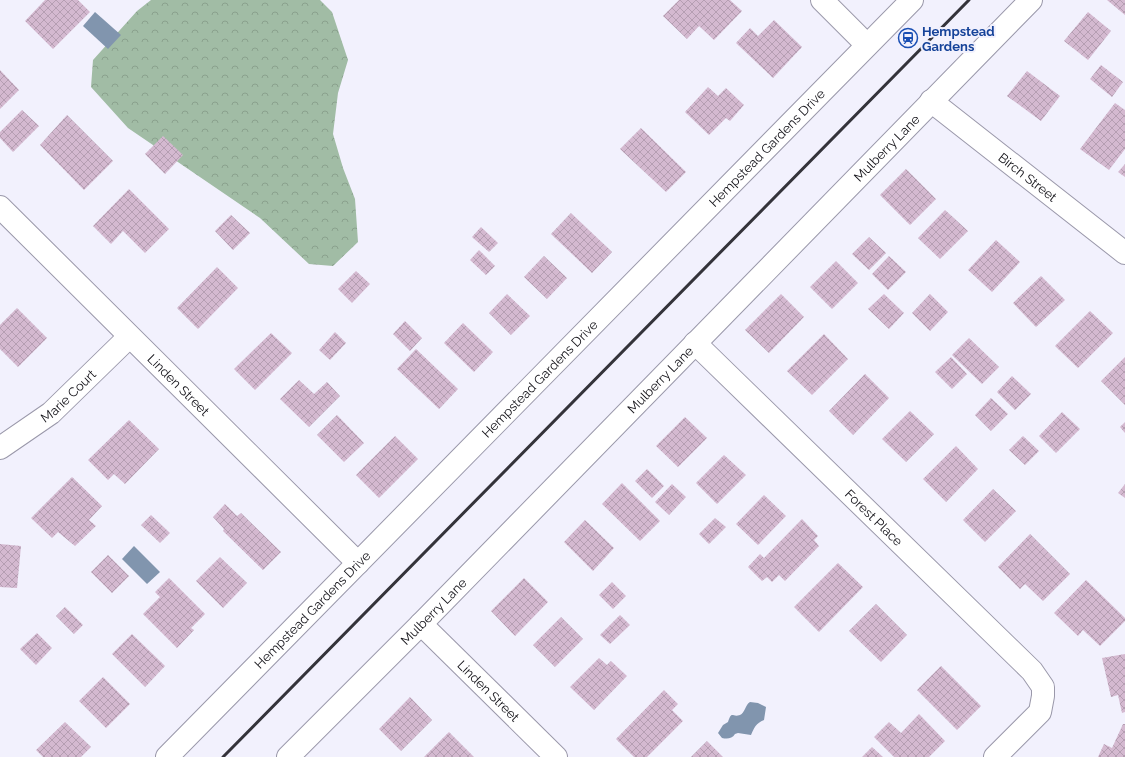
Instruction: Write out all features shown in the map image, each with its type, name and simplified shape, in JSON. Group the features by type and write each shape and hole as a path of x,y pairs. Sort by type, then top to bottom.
{"street":[{"path":"822,0 867,45"},
{"name":"Hempstead Gardens Drive","path":"167,757 912,0"},
{"name":"Mulberry Lane","path":"288,757 421,624 1031,0"},
{"name":"Birch Street","path":"931,101 1125,253"},
{"name":"Linden Street","path":"0,207 129,337 358,563"},
{"name":"Marie Court","path":"0,448 50,413 129,337"},
{"name":"Forest Place","path":"696,343 1032,671 1043,687 1040,712 995,757"},
{"name":"Linden Street","path":"421,624 556,757"}],"green space":[{"path":"151,0 320,0 332,12 348,60 338,93 333,134 343,168 355,199 358,242 333,266 309,264 260,218 128,128 91,87 93,60 137,11"}],"water":[{"path":"95,12 121,35 108,49 83,26"},
{"path":"134,546 160,572 147,584 122,559"},
{"path":"750,702 758,703 766,707 764,720 757,724 751,735 738,733 729,738 722,738 718,733 723,725 728,722 731,715 737,716 742,714"}],"building":[{"path":"45,0 78,0 90,12 53,49 25,21"},
{"path":"679,0 730,0 742,11 714,40 699,26 687,39 663,16"},
{"path":"1107,0 1125,0 1125,15"},
{"path":"1088,12 1111,31 1088,60 1064,41"},
{"path":"774,20 802,47 773,78 736,43 750,28 758,36"},
{"path":"1101,65 1123,82 1112,97 1090,79"},
{"path":"0,70 19,90 0,109"},
{"path":"1027,71 1060,96 1041,121 1007,96"},
{"path":"708,87 718,96 726,88 744,105 730,121 726,118 709,135 685,112"},
{"path":"1115,103 1125,110 1125,149 1109,170 1080,149"},
{"path":"22,110 39,126 13,152 0,138 0,132"},
{"path":"67,115 113,161 84,190 40,145"},
{"path":"641,128 686,172 666,192 620,149"},
{"path":"163,136 183,155 165,174 145,154"},
{"path":"1125,164 1125,177 1118,172"},
{"path":"906,169 936,199 910,225 880,195"},
{"path":"129,189 169,229 145,253 123,231 111,244 93,226"},
{"path":"945,210 968,231 940,259 918,238"},
{"path":"571,213 612,252 592,273 551,234"},
{"path":"231,215 250,233 233,250 215,231"},
{"path":"481,227 498,243 489,252 472,237"},
{"path":"869,237 886,253 869,270 852,254"},
{"path":"996,240 1020,262 992,292 968,270"},
{"path":"479,250 495,266 486,275 470,260"},
{"path":"544,256 567,278 547,299 524,277"},
{"path":"889,256 906,272 888,290 872,274"},
{"path":"836,261 858,283 832,309 810,287"},
{"path":"217,267 238,288 198,329 177,308"},
{"path":"356,271 370,284 352,303 338,289"},
{"path":"1041,276 1065,300 1036,327 1013,303"},
{"path":"507,294 530,316 511,335 489,313"},
{"path":"781,294 804,317 769,353 745,330"},
{"path":"884,294 904,313 889,329 868,309"},
{"path":"930,294 948,312 930,331 912,313"},
{"path":"17,308 47,338 18,367 0,349 0,325"},
{"path":"1090,311 1113,333 1078,368 1055,346"},
{"path":"405,321 422,338 410,351 393,334"},
{"path":"463,323 493,352 474,372 444,343"},
{"path":"335,332 346,343 330,360 319,350"},
{"path":"271,333 292,353 255,390 234,369"},
{"path":"824,334 848,359 812,395 787,371"},
{"path":"969,338 999,367 982,384 952,355"},
{"path":"416,349 458,389 439,409 397,369"},
{"path":"951,357 967,374 952,389 935,372"},
{"path":"1125,357 1125,405 1101,381"},
{"path":"865,374 889,398 853,435 829,411"},
{"path":"1012,376 1031,394 1015,410 997,392"},
{"path":"299,380 314,394 327,382 340,396 309,427 280,399"},
{"path":"991,398 1008,414 991,431 975,415"},
{"path":"910,411 934,434 906,462 882,439"},
{"path":"1062,412 1080,429 1056,453 1039,436"},
{"path":"337,415 364,443 344,462 317,435"},
{"path":"685,417 707,438 678,467 656,446"},
{"path":"129,420 159,449 125,484 114,474 108,480 88,460"},
{"path":"1125,422 1125,433 1120,427"},
{"path":"395,436 418,459 379,498 356,475"},
{"path":"1023,436 1039,451 1025,465 1009,450"},
{"path":"956,446 978,469 946,502 923,479"},
{"path":"724,455 746,475 717,504 696,483"},
{"path":"647,469 664,486 652,498 635,481"},
{"path":"72,477 102,506 89,520 96,526 75,546 58,532 52,538 31,518"},
{"path":"622,483 660,521 640,541 602,504"},
{"path":"672,484 686,497 669,515 655,502"},
{"path":"1125,484 1125,498 1118,493"},
{"path":"993,489 1016,511 985,542 963,520"},
{"path":"764,495 786,516 758,545 736,524"},
{"path":"225,504 237,516 241,513 281,552 263,570 223,531 224,529 213,517"},
{"path":"151,515 170,533 160,543 141,525"},
{"path":"715,518 726,527 709,544 699,534"},
{"path":"802,519 818,536 814,540 819,546 785,581 779,575 772,582 767,577 762,581 748,567 760,554 764,558"},
{"path":"585,520 614,548 593,571 564,542"},
{"path":"1030,534 1070,574 1043,601 1025,584 1020,589 998,567"},
{"path":"0,544 21,546 17,588 0,587"},
{"path":"108,555 129,576 112,593 91,572"},
{"path":"220,557 247,583 223,608 196,581"},
{"path":"838,563 863,587 819,632 794,607"},
{"path":"169,578 205,614 191,628 194,630 177,648 143,614 160,597 155,592"},
{"path":"524,578 548,602 515,636 491,611"},
{"path":"1086,580 1125,618 1125,621 1100,646 1083,630 1078,636 1054,613"},
{"path":"612,582 626,596 613,609 599,595"},
{"path":"876,604 907,635 881,662 849,631"},
{"path":"65,607 83,625 74,634 56,616"},
{"path":"620,615 630,625 610,644 600,635"},
{"path":"561,617 583,639 555,667 533,645"},
{"path":"37,633 52,648 36,665 20,649"},
{"path":"132,634 165,666 145,687 112,654"},
{"path":"1125,654 1125,712 1122,713 1118,695 1111,697 1102,658"},
{"path":"599,658 607,665 611,661 627,676 594,710 570,687"},
{"path":"941,666 981,706 957,730 917,690"},
{"path":"103,677 130,704 106,728 79,701"},
{"path":"664,690 678,704 672,710 683,721 647,757 634,757 616,739"},
{"path":"410,697 432,720 401,751 379,729"},
{"path":"919,714 945,741 929,757 894,757 874,737 889,722 901,733"},
{"path":"65,722 91,747 81,757 43,757 36,750"},
{"path":"1123,724 1125,724 1125,757 1098,757 1104,744 1112,748"},
{"path":"449,732 474,757 424,757"},
{"path":"707,741 723,757 691,757"},
{"path":"872,747 883,757 862,757"}],"railway":[{"path":"223,757 969,0"}],"place":[{"name":"Hempstead Gardens","path":"908,38"}]}
